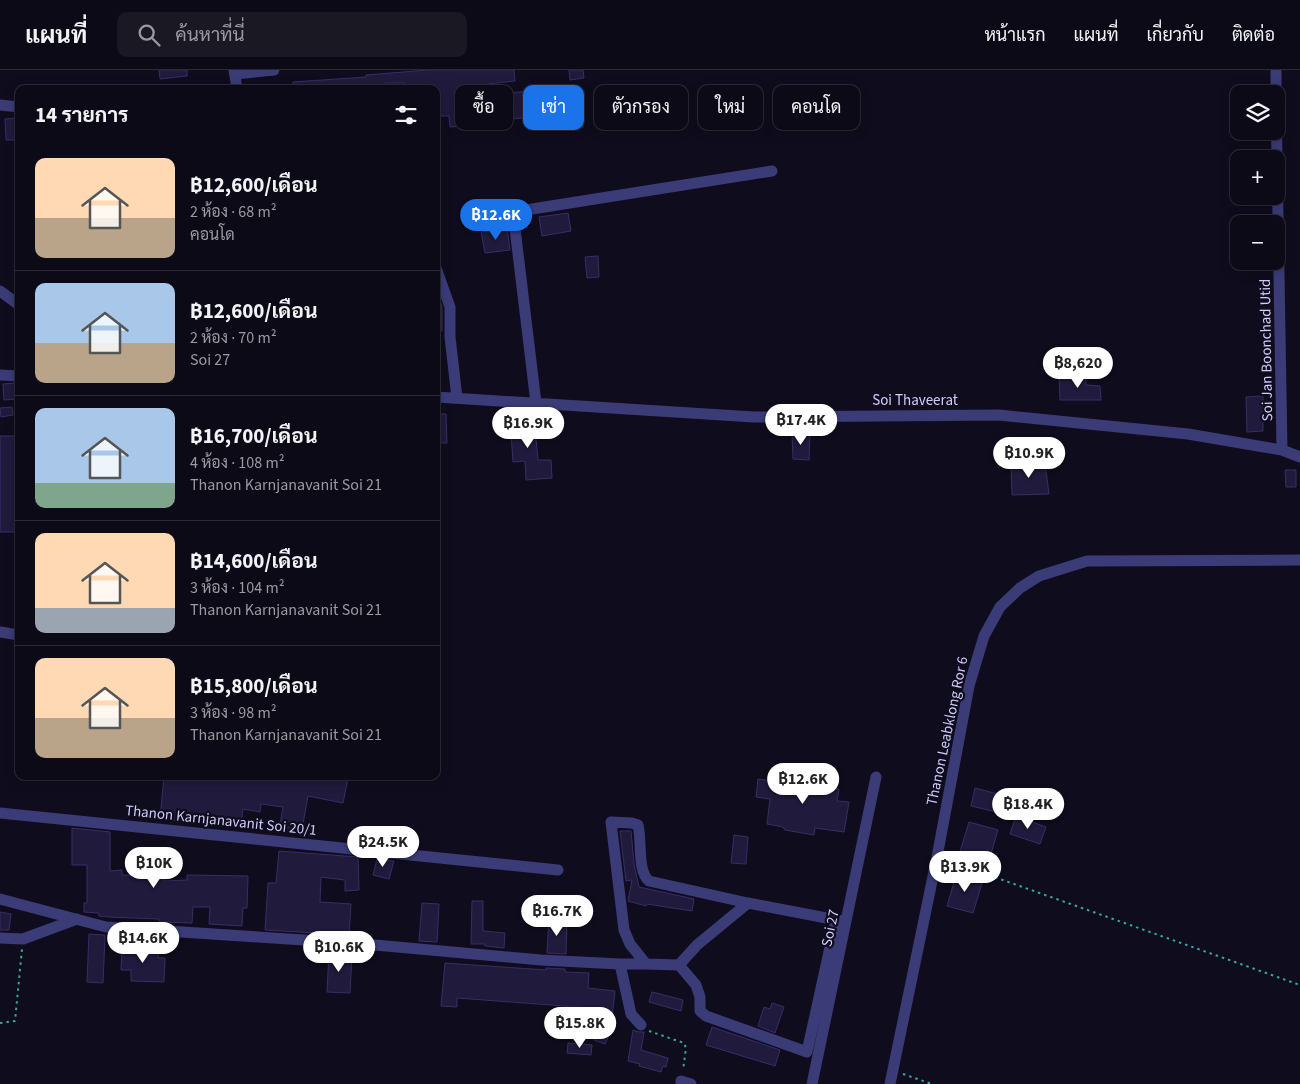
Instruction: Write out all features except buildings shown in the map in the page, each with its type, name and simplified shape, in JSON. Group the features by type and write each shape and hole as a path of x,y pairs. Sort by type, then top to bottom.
{"street":[{"path":"236,85 234,72 274,70"},
{"path":"1276,70 1276,85"},
{"path":"0,105 15,106"},
{"name":"Soi Jan Boonchad Utid","path":"1277,140 1282,450"},
{"path":"472,216 513,212 772,171"},
{"path":"513,212 536,403"},
{"path":"440,279 450,307 450,337 457,398"},
{"path":"0,291 15,301"},
{"path":"0,375 15,376"},
{"name":"Soi Thaveerat","path":"440,397 754,417 999,415 1188,434 1282,450 1300,457"},
{"name":"Thanon Leabklong Ror 6","path":"890,1084 937,857 967,694 980,646 988,626 1000,607 1020,588 1044,574 1087,562 1300,560"},
{"path":"0,632 15,634"},
{"name":"Soi 27","path":"812,1084 841,921 876,777"},
{"name":"Thanon Karnjanavanit Soi 20/1","path":"0,813 558,870"},
{"path":"0,899 106,927 364,944 541,960 620,964 679,965 696,985 702,1014 807,1052 841,921 649,881 642,868 638,825 611,822 624,930 630,944 646,964"},
{"path":"679,965 697,945 748,903"},
{"path":"0,938 23,939 77,919"},
{"path":"620,964 632,1016 641,1025"}],"path":[{"path":"937,857 1300,985"},
{"path":"0,1023 15,1021 23,939"},
{"path":"641,1025 649,1031 685,1044 684,1083"},
{"path":"892,1070 932,1084"}]}
